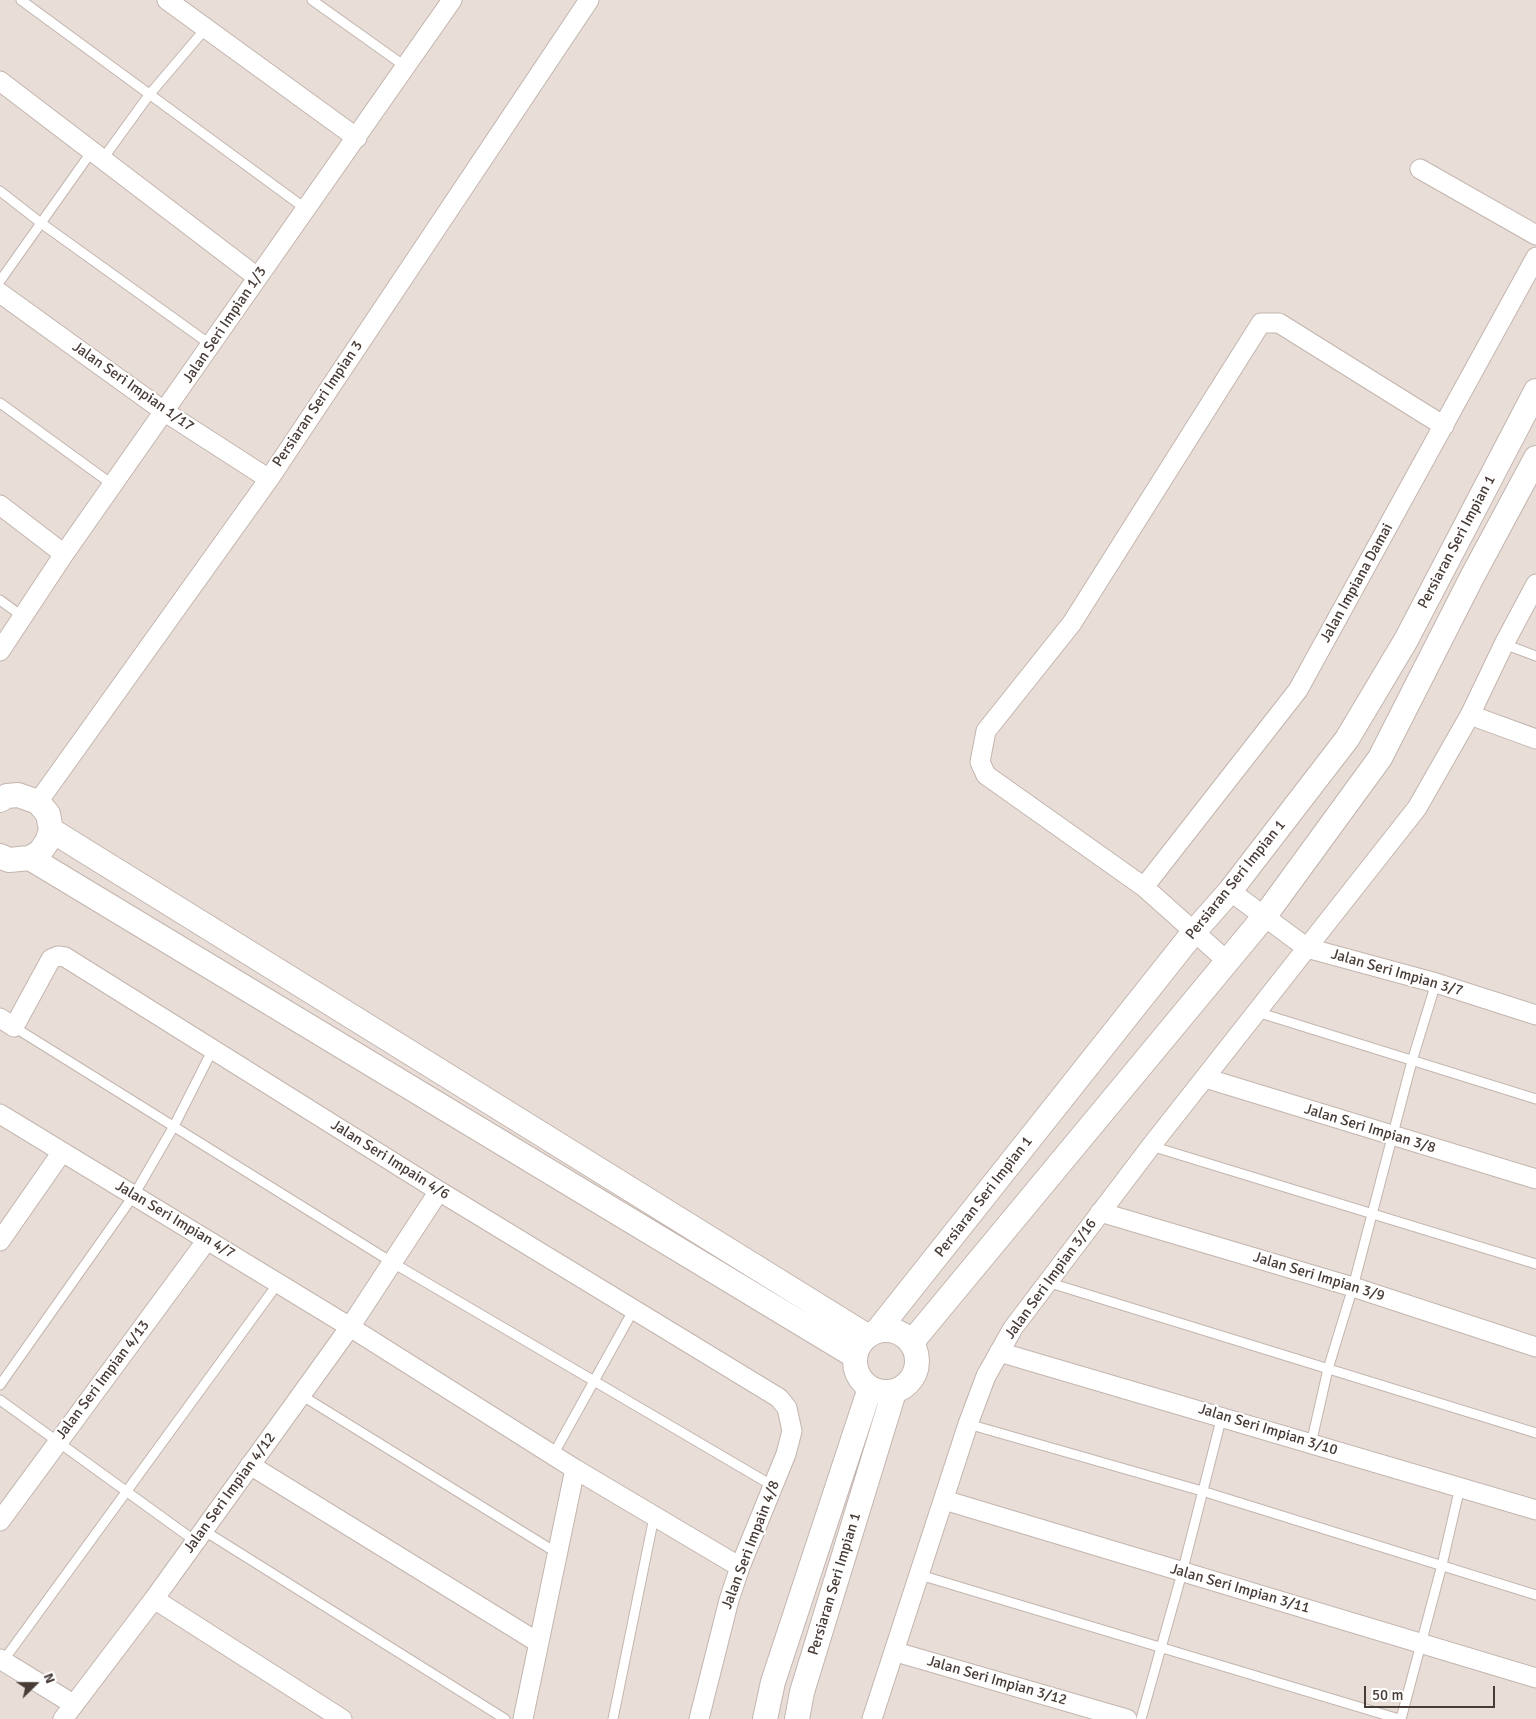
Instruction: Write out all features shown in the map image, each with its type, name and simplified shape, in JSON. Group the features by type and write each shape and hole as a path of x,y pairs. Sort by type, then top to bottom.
{"street":[{"path":"167,0 357,138"},
{"name":"Jalan Seri Impian 1/3","path":"0,651 64,554 165,412 257,276 357,138 452,0"},
{"name":"Persiaran Seri Impian 3","path":"38,802 269,479 589,0"},
{"path":"0,81 257,276"},
{"path":"1420,169 1536,235"},
{"name":"Jalan Impiana Damai","path":"1144,887 1298,690 1536,257"},
{"name":"Jalan Seri Impian 1/17","path":"0,293 165,412 269,479"},
{"path":"1227,961 1193,933 1144,887 986,775 980,762 986,730 1072,623 1261,322 1279,323 1444,426"},
{"name":"Persiaran Seri Impian 1","path":"873,1333 1193,933 1230,891 1347,738 1406,640 1536,391"},
{"name":"Persiaran Seri Impian 1","path":"912,1343 1264,917 1380,758 1472,577 1536,458"},
{"path":"0,505 64,554"},
{"name":"Jalan Seri Impian 3/16","path":"872,1719 896,1652 968,1424 986,1376 1013,1328 1151,1146 1417,808 1470,715 1504,644 1536,584"},
{"path":"1470,715 1536,739"},
{"path":"0,856 20,861 30,858 40,852 47,842 50,830 48,814 38,802 18,795 2,796"},
{"path":"50,830 873,1333"},
{"path":"30,858 855,1356"},
{"name":"Jalan Seri Impian 3/7","path":"1230,891 1307,948 1436,984 1536,1016"},
{"name":"Jalan Seri Impain 4/6","path":"7,1023 51,959 58,956 64,957 439,1191 770,1391 786,1408 792,1431"},
{"name":"Jalan Seri Impian 3/8","path":"1205,1078 1536,1179"},
{"name":"Jalan Seri Impian 4/7","path":"0,1114 278,1282 575,1469 740,1567"},
{"path":"0,1241 62,1152"},
{"name":"Jalan Seri Impian 4/12","path":"68,1712 154,1599 350,1327 439,1191"},
{"name":"Jalan Seri Impian 3/9","path":"1100,1212 1353,1287 1536,1347"},
{"name":"Jalan Seri Impian 4/13","path":"0,1521 57,1441 207,1240"},
{"path":"891,1330 902,1334 912,1343 917,1354 917,1366 913,1378 905,1387 894,1392 881,1393 870,1388 860,1380 855,1369 855,1356 859,1345 873,1333 891,1330"},
{"name":"Jalan Seri Impian 3/10","path":"999,1352 1222,1416 1536,1510"},
{"path":"765,1719 773,1682 870,1388"},
{"name":"Persiaran Seri Impian 1","path":"797,1719 802,1692 894,1392"},
{"name":"Jalan Seri Impain 4/8","path":"699,1719 719,1635 740,1567 774,1486 792,1431"},
{"path":"250,1465 539,1644"},
{"path":"523,1719 575,1469"},
{"name":"Jalan Seri Impian 3/11","path":"944,1500 1536,1678"},
{"path":"154,1599 342,1719"},
{"name":"Jalan Seri Impian 3/12","path":"896,1652 1127,1719"},
{"path":"2,1660 68,1712"}],"lane":[{"path":"21,0 306,209"},
{"path":"312,0 406,67"},
{"path":"0,281 41,224 206,28"},
{"path":"0,192 41,224 211,345"},
{"path":"0,402 113,485"},
{"path":"0,600 23,617"},
{"path":"1504,644 1536,656"},
{"path":"1311,1444 1328,1369 1353,1287 1412,1061 1436,984"},
{"path":"1257,1012 1536,1098"},
{"path":"7,1023 393,1263 595,1383 774,1486"},
{"path":"0,1385 134,1195 174,1126 213,1049"},
{"path":"1151,1146 1372,1212 1536,1264"},
{"path":"2,1660 278,1282"},
{"path":"1047,1282 1536,1433"},
{"path":"553,1455 595,1383 634,1309"},
{"path":"301,1395 558,1553"},
{"path":"0,1400 125,1491 505,1719"},
{"path":"1141,1719 1182,1573 1222,1416"},
{"path":"968,1424 1202,1491 1536,1595"},
{"path":"920,1574 1400,1719 1442,1566 1460,1487"},
{"path":"614,1719 654,1516"}],"shaded area":[{"path":"0,0 1536,0 1536,1719 0,1719"}]}
